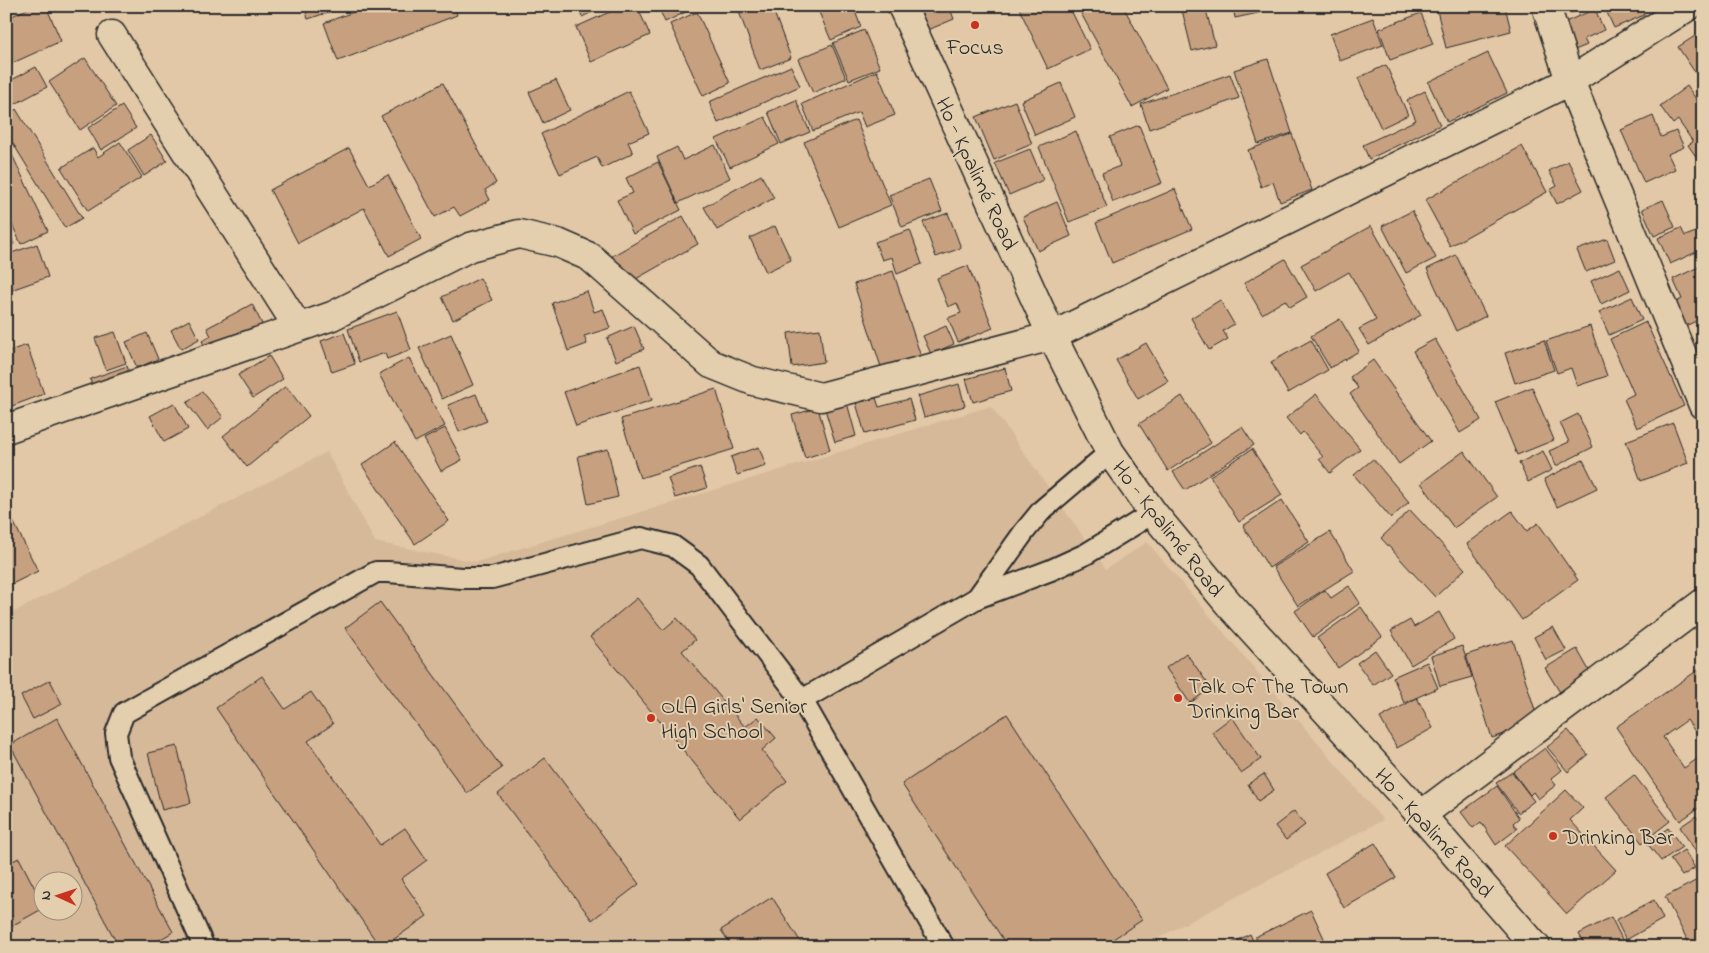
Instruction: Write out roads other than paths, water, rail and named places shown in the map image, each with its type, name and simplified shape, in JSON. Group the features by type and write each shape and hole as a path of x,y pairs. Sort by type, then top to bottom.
{"street":[{"name":"Ho - Kpalimé Road","path":"902,6 1052,336 1110,452 1153,513 1228,603 1421,815 1536,947"},
{"path":"1546,6 1570,81 1703,406"},
{"path":"6,429 332,316 470,247 519,234 558,242 590,257 711,364 753,381 821,397 1052,336 1570,81 1689,6"},
{"path":"112,35 298,327"},
{"path":"1421,815 1703,603"}],"lane":[{"path":"977,598 1042,510 1110,452"},
{"path":"802,700 977,598 1051,570 1086,554 1153,513"},
{"path":"204,947 118,757 116,732 124,713 376,572 462,578 492,578 641,538 673,546 699,565 802,700 944,947"}],"place":[{"name":"Focus","path":"975,25"},
{"name":"Talk Of The Town Drinking Bar","path":"1178,698"},
{"name":"OLA Girls' Senior High School","path":"651,718"},
{"name":"Drinking Bar","path":"1553,836"}]}
